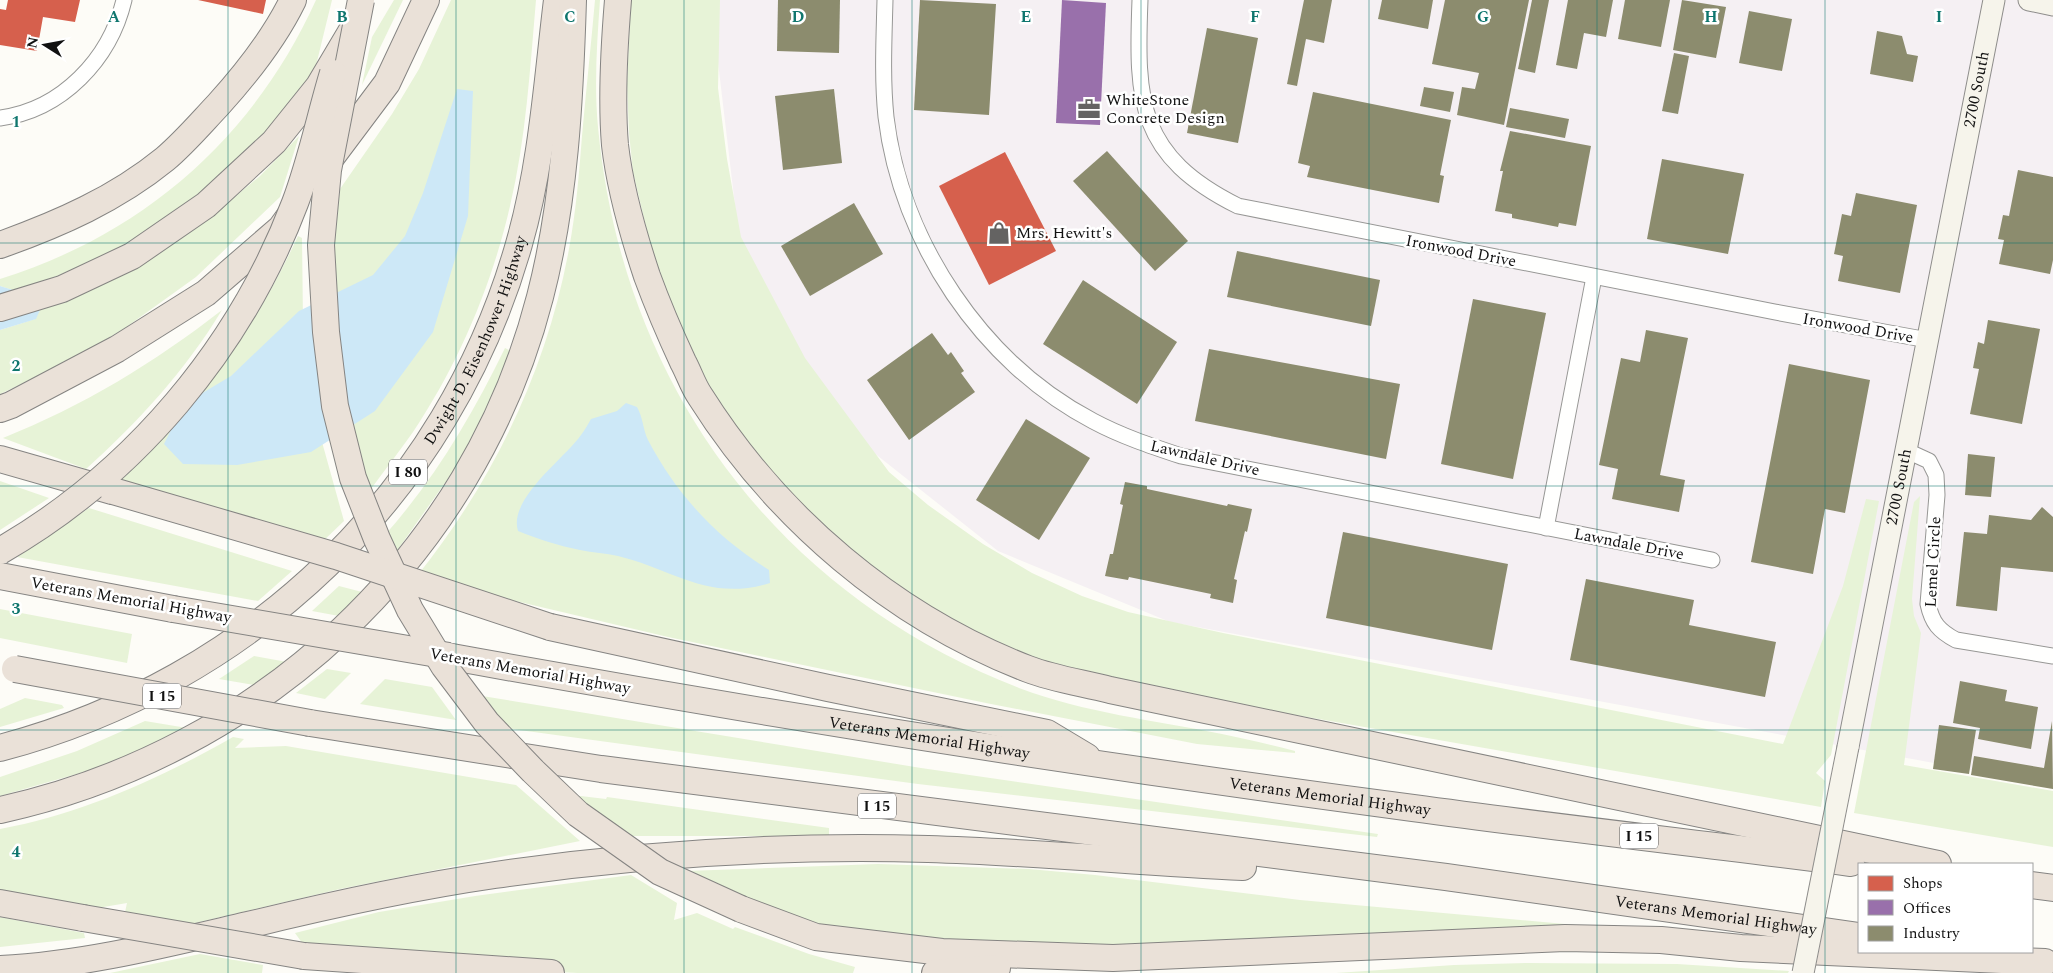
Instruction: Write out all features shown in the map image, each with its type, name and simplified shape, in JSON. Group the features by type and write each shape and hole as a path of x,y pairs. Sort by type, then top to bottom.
{"highway":[{"path":"0,245 81,212 123,188 165,159 244,76 284,17 293,0"},
{"path":"0,551 62,510 132,451 173,408 228,334 272,257 295,202 355,0"},
{"path":"361,0 328,170 321,245 326,332 335,406 354,478 377,539 410,610 444,666 487,723 578,814 660,872 741,909 816,936 942,952 1113,958"},
{"path":"0,308 62,289 132,256 206,205 274,142 320,86 370,0"},
{"path":"0,409 11,405 125,344 206,293 281,228 387,83 426,0"},
{"name":"Dwight D. Eisenhower Highway","path":"0,748 91,718 189,670 226,648 267,619 324,569 365,526 404,478 437,430 466,378 491,325 511,272 527,214 538,158 557,0"},
{"path":"0,810 60,795 134,768 190,741 258,699 300,668 346,627 388,584 427,534 475,459 496,418 522,354 540,298 552,242 560,185 571,65 573,0"},
{"path":"618,0 614,53 615,145 630,223 660,312 694,385 740,454 793,515 848,564 903,605 963,638 1029,669 1110,690 1933,863"},
{"path":"0,458 336,556 550,627 828,688 1047,733 1098,764"},
{"name":"Veterans Memorial Highway","path":"0,576 173,609 716,703 1098,764 1414,808 1858,863"},
{"name":"Veterans Memorial Highway","path":"7,667 310,723 581,766 804,797 1446,877 1858,936"},
{"path":"0,969 67,963 111,956 326,906 447,883 580,863 668,855 816,848 932,849 1127,862 1446,877"},
{"path":"0,903 304,956 551,973"},
{"path":"935,973 1113,958 1565,938 1662,940 1741,948 2049,963"},
{"path":"1977,953 2049,963"}],"street":[{"path":"0,118 26,112 42,104 72,86 87,72 113,36 124,0"},
{"name":"Lawndale Drive","path":"885,0 883,72 886,118 898,177 912,219 931,258 954,294 987,337 1025,376 1052,396 1093,421 1133,440 1181,456 1712,560"},
{"name":"Ironwood Drive","path":"1140,0 1138,55 1142,98 1150,127 1180,169 1208,191 1238,206 1594,277 1928,340"},
{"name":"2700 South","path":"1803,973 1994,0"},
{"path":"2029,0 2053,5"},
{"path":"1546,528 1594,277"},
{"name":"Lemel Circle","path":"1905,450 1929,461 1936,475 1937,495 1928,604 1931,620 1941,632 1956,640 2053,656"}],"shaded area":[{"path":"715,0 2053,0 2053,785 1170,622 998,551 816,407 739,239 715,37"}],"green space":[{"path":"316,0 332,0 311,86 222,179 149,232 110,254 18,292 0,286 0,279 52,260 101,236 147,207 189,174 227,137 261,95 291,49"},
{"path":"394,0 403,0 362,85 372,37"},
{"path":"451,0 536,0 527,104 520,155 503,236 472,324 445,380 413,432 368,493 344,399 333,256 340,189 392,114 419,69"},
{"path":"595,0 600,0 596,79 598,127 613,221 640,310 678,393 727,469 786,537 854,597 932,647 1019,688 1044,697 1094,710 1231,736 1295,751 1295,753 1197,744 986,703 668,637 417,576 445,539 493,462 532,380 547,337 559,294 574,221"},
{"path":"631,0 720,0 718,88 727,159 741,237 805,358 889,472 928,505 983,544 1032,573 1082,596 1128,612 1223,633 1783,744 1843,586 1866,499 1879,501 1831,755 1816,773 1825,781 1821,807 1130,686 1026,656 914,602 826,534 749,449 705,380 679,328 651,248 633,172 627,84"},
{"path":"299,136 280,197 196,277 125,328 72,360 0,394 0,330 35,319 40,310 79,292 207,220 260,176"},
{"path":"298,236 302,238 303,320 322,442 344,521 318,546 121,480 174,426 222,367 263,304"},
{"path":"222,310 193,354 143,414 86,469 3,438 61,412 117,382 170,348"},
{"path":"505,348 511,351 498,385 462,459 396,552 384,536 436,470 465,423"},
{"path":"0,481 49,498 0,530"},
{"path":"1920,496 1912,599 1914,616 1921,633 1904,765 2053,791 2053,847 1854,813 1914,502"},
{"path":"89,508 292,571 258,601 17,557"},
{"path":"339,586 362,592 339,616 312,611"},
{"path":"0,609 132,634 127,663 0,638"},
{"path":"254,656 287,662 254,685 219,679"},
{"path":"327,669 351,673 325,699 296,693"},
{"path":"385,679 432,687 456,720 360,704"},
{"path":"476,695 921,768 1378,834 1377,837 918,784 504,728"},
{"path":"25,698 62,705 64,708 0,727 0,709"},
{"path":"145,721 187,728 101,767 0,796 0,777 77,751"},
{"path":"233,737 244,739 235,748 286,746 516,785 580,841 340,889 178,927 124,917 127,903 86,910 0,894 0,829 61,814 120,793 178,767"},
{"path":"572,795 606,799 607,797 829,828 829,836 627,836"},
{"path":"878,864 1029,869 1095,875 1300,900 1576,925 987,951 837,931 767,908 686,871"},
{"path":"631,875 677,903 674,920 697,913 733,929 735,927 809,954 855,967 853,973 578,973 534,971 305,947 295,933 379,912 475,896"},
{"path":"0,917 84,933 85,938 0,947"},
{"path":"200,954 263,965 262,973 110,973"},
{"path":"1527,963 1677,964 1789,971 1788,973 1336,973 1454,965"}],"water":[{"path":"457,89 473,91 468,216 433,332 375,411 311,452 237,465 183,464 164,444 184,404 231,376 299,311 373,275 405,236 423,193"},
{"path":"0,286 13,290 40,310 36,319 0,330"},
{"path":"626,403 637,407 648,440 659,460 685,497 732,544 769,570 770,583 748,588 728,589 710,586 692,582 618,556 564,546 518,531 517,519 521,506 539,480 573,445 591,419 617,411"}],"building: Shops":[{"path":"8,0 80,0 75,22 43,17 37,51 0,45 0,9 6,10"},
{"path":"198,0 266,0 263,14"},
{"path":"1005,152 1056,251 989,285 939,186"}],"building: Offices":[{"path":"1062,0 1106,3 1100,125 1056,123"}],"building: Industry":[{"path":"778,0 840,0 839,53 777,51"},
{"path":"920,0 996,4 989,115 914,110"},
{"path":"1304,0 1332,0 1324,43 1306,39 1297,86 1287,84"},
{"path":"1382,0 1433,0 1428,29 1378,19"},
{"path":"1445,0 1529,0 1504,125 1457,115 1462,87 1475,89 1479,73 1432,64"},
{"path":"1532,0 1549,0 1535,73 1518,69"},
{"path":"1568,0 1613,0 1606,37 1584,33 1577,69 1556,65"},
{"path":"1625,0 1670,0 1661,47 1618,39"},
{"path":"1682,0 1726,7 1716,58 1673,50"},
{"path":"1749,11 1792,19 1782,71 1739,63"},
{"path":"1207,28 1258,38 1238,143 1187,133"},
{"path":"1877,31 1902,36 1907,54 1918,56 1913,82 1870,74"},
{"path":"1674,53 1689,56 1678,114 1662,111"},
{"path":"1424,87 1454,92 1450,112 1420,106"},
{"path":"834,89 842,163 783,170 775,96"},
{"path":"1313,92 1451,120 1440,175 1444,176 1439,203 1307,177 1310,166 1298,163"},
{"path":"1510,108 1569,119 1565,138 1506,127"},
{"path":"1510,131 1591,146 1576,226 1559,223 1558,227 1512,218 1512,214 1495,211 1503,171 1500,171"},
{"path":"1107,151 1188,241 1155,271 1073,181"},
{"path":"1662,159 1744,174 1728,254 1647,239"},
{"path":"2018,170 2053,177 2053,260 2050,274 1999,264 2004,240 1998,239 2003,215 2009,216"},
{"path":"1856,193 1917,205 1900,293 1838,281 1843,256 1834,254 1842,214 1851,216"},
{"path":"854,203 883,254 810,296 781,246"},
{"path":"1237,251 1380,280 1371,326 1227,297"},
{"path":"1083,280 1177,342 1137,404 1043,344"},
{"path":"1473,299 1546,313 1513,479 1441,464"},
{"path":"1988,320 2040,329 2022,424 1970,414 1979,369 1973,368 1978,342 1984,344"},
{"path":"1646,330 1688,338 1660,475 1685,480 1679,512 1612,499 1618,469 1599,465 1621,358 1640,362"},
{"path":"932,333 948,355 951,352 964,371 961,373 975,392 909,440 867,380"},
{"path":"1209,349 1400,384 1386,459 1195,421"},
{"path":"1789,364 1870,380 1845,513 1825,509 1813,574 1751,562"},
{"path":"1026,419 1090,458 1039,540 976,500"},
{"path":"1968,454 1995,457 1991,497 1965,495"},
{"path":"1125,482 1147,486 1147,489 1227,506 1228,504 1252,509 1234,579 1237,580 1233,603 1210,598 1211,594 1129,577 1128,580 1105,576 1110,554 1113,554 1123,505 1120,504"},
{"path":"2042,507 2053,517 2053,572 2001,567 1997,611 1956,606 1964,532 1987,534 1989,515 2031,520"},
{"path":"1343,532 1508,564 1492,650 1326,618"},
{"path":"1586,579 1694,600 1689,625 1776,642 1765,697 1570,660"},
{"path":"1960,681 2007,690 2005,701 2038,707 2031,749 1978,739 1980,728 1953,723"},
{"path":"2052,721 2053,789 1971,775 1974,756 2044,768"},
{"path":"1939,725 1976,730 1969,774 1933,769"}],"place":[{"name":"WhiteStone Concrete Design","path":"1089,109"},
{"name":"Mrs. Hewitt's","path":"999,233"}]}
